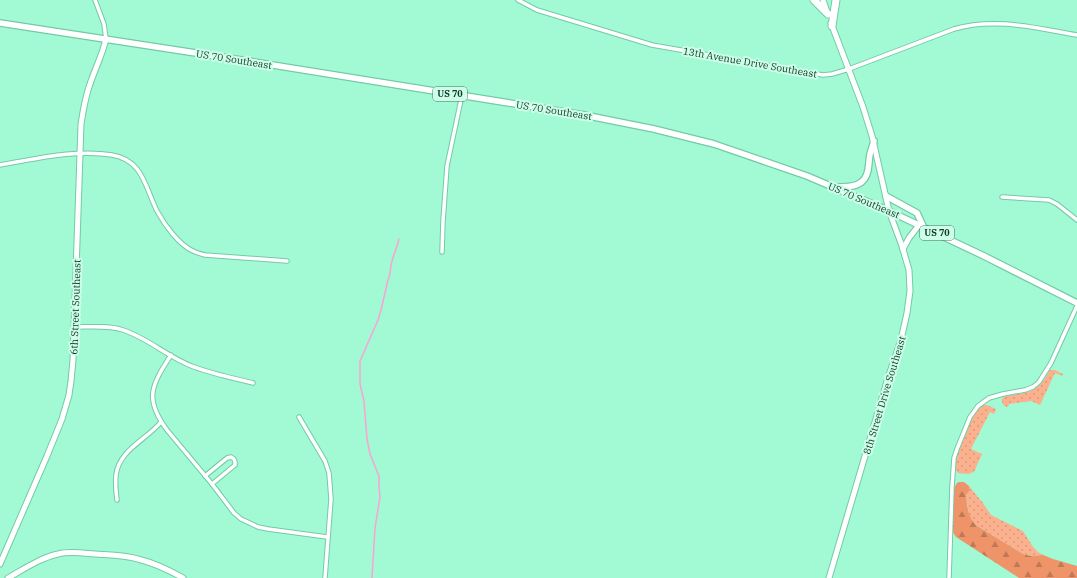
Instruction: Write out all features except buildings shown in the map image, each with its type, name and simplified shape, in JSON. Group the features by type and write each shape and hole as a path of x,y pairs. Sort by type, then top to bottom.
{"highway":[{"path":"814,0 828,14"},
{"path":"832,26 836,0"}],"main road":[{"name":"US 70 Southeast","path":"0,23 606,119 714,144 832,186 921,226 1077,303"},
{"path":"832,186 854,186 866,177 874,141"},
{"path":"886,196 917,213 921,226"}],"street":[{"path":"95,0 104,24 106,39"},
{"name":"13th Avenue Drive Southeast","path":"518,0 537,10 652,45 822,74 832,74 848,69 954,29 971,25 986,23 1002,24 1077,35"},
{"name":"8th Street Drive Southeast","path":"823,0 863,107 874,141 889,211 909,270 910,291 905,326 829,578"},
{"name":"6th Street Southeast","path":"0,564 52,446 62,419 71,381 81,124 84,103 106,39"},
{"path":"442,252 446,172 462,95"},
{"path":"0,165 80,153 113,155 134,165 141,173 157,211 163,221 182,243 192,251 204,255 287,261"},
{"path":"1002,197 1049,200 1057,204 1077,220"},
{"path":"903,249 909,238 921,226"},
{"path":"949,578 954,458 970,417 978,406 989,398 1025,390 1037,384 1050,363 1077,306"},
{"path":"74,327 122,329 193,367 219,375 253,382"},
{"path":"171,355 159,374 152,393 153,407 161,422 234,513 241,519 258,527 327,537"},
{"path":"299,417 325,461 329,473 331,500 325,578"},
{"path":"117,500 116,476 119,463 127,452 152,433 161,422"},
{"path":"205,476 227,458 231,457 234,459 235,465 212,484"},
{"path":"8,578 50,556 67,552 110,555 138,559 160,566 183,578"}],"shaded area":[{"path":"1050,370 1055,370 1063,374 1062,376 1055,373 1040,405 1031,401 1009,404 1008,407 1003,404 1002,398 1004,397 1024,393 1037,387"},
{"path":"984,405 996,409 994,414 990,412 971,449 982,454 974,472 968,474 958,473 955,467 955,462 960,445 976,412 981,406"},
{"path":"969,486 991,515 1023,531 1033,547 1043,555 1030,556 1023,554 977,526 971,518 968,509 966,496"}],"green space":[{"path":"959,482 964,482 969,486 969,491 966,495 968,508 970,516 977,526 1023,554 1030,556 1043,555 1077,566 1077,578 1019,578 956,537 952,531 954,488"}],"waterway":[{"path":"372,578 375,528 380,497 379,476 370,454 367,439 364,401 360,384 360,361 378,320 390,275 391,263 399,239"}]}
